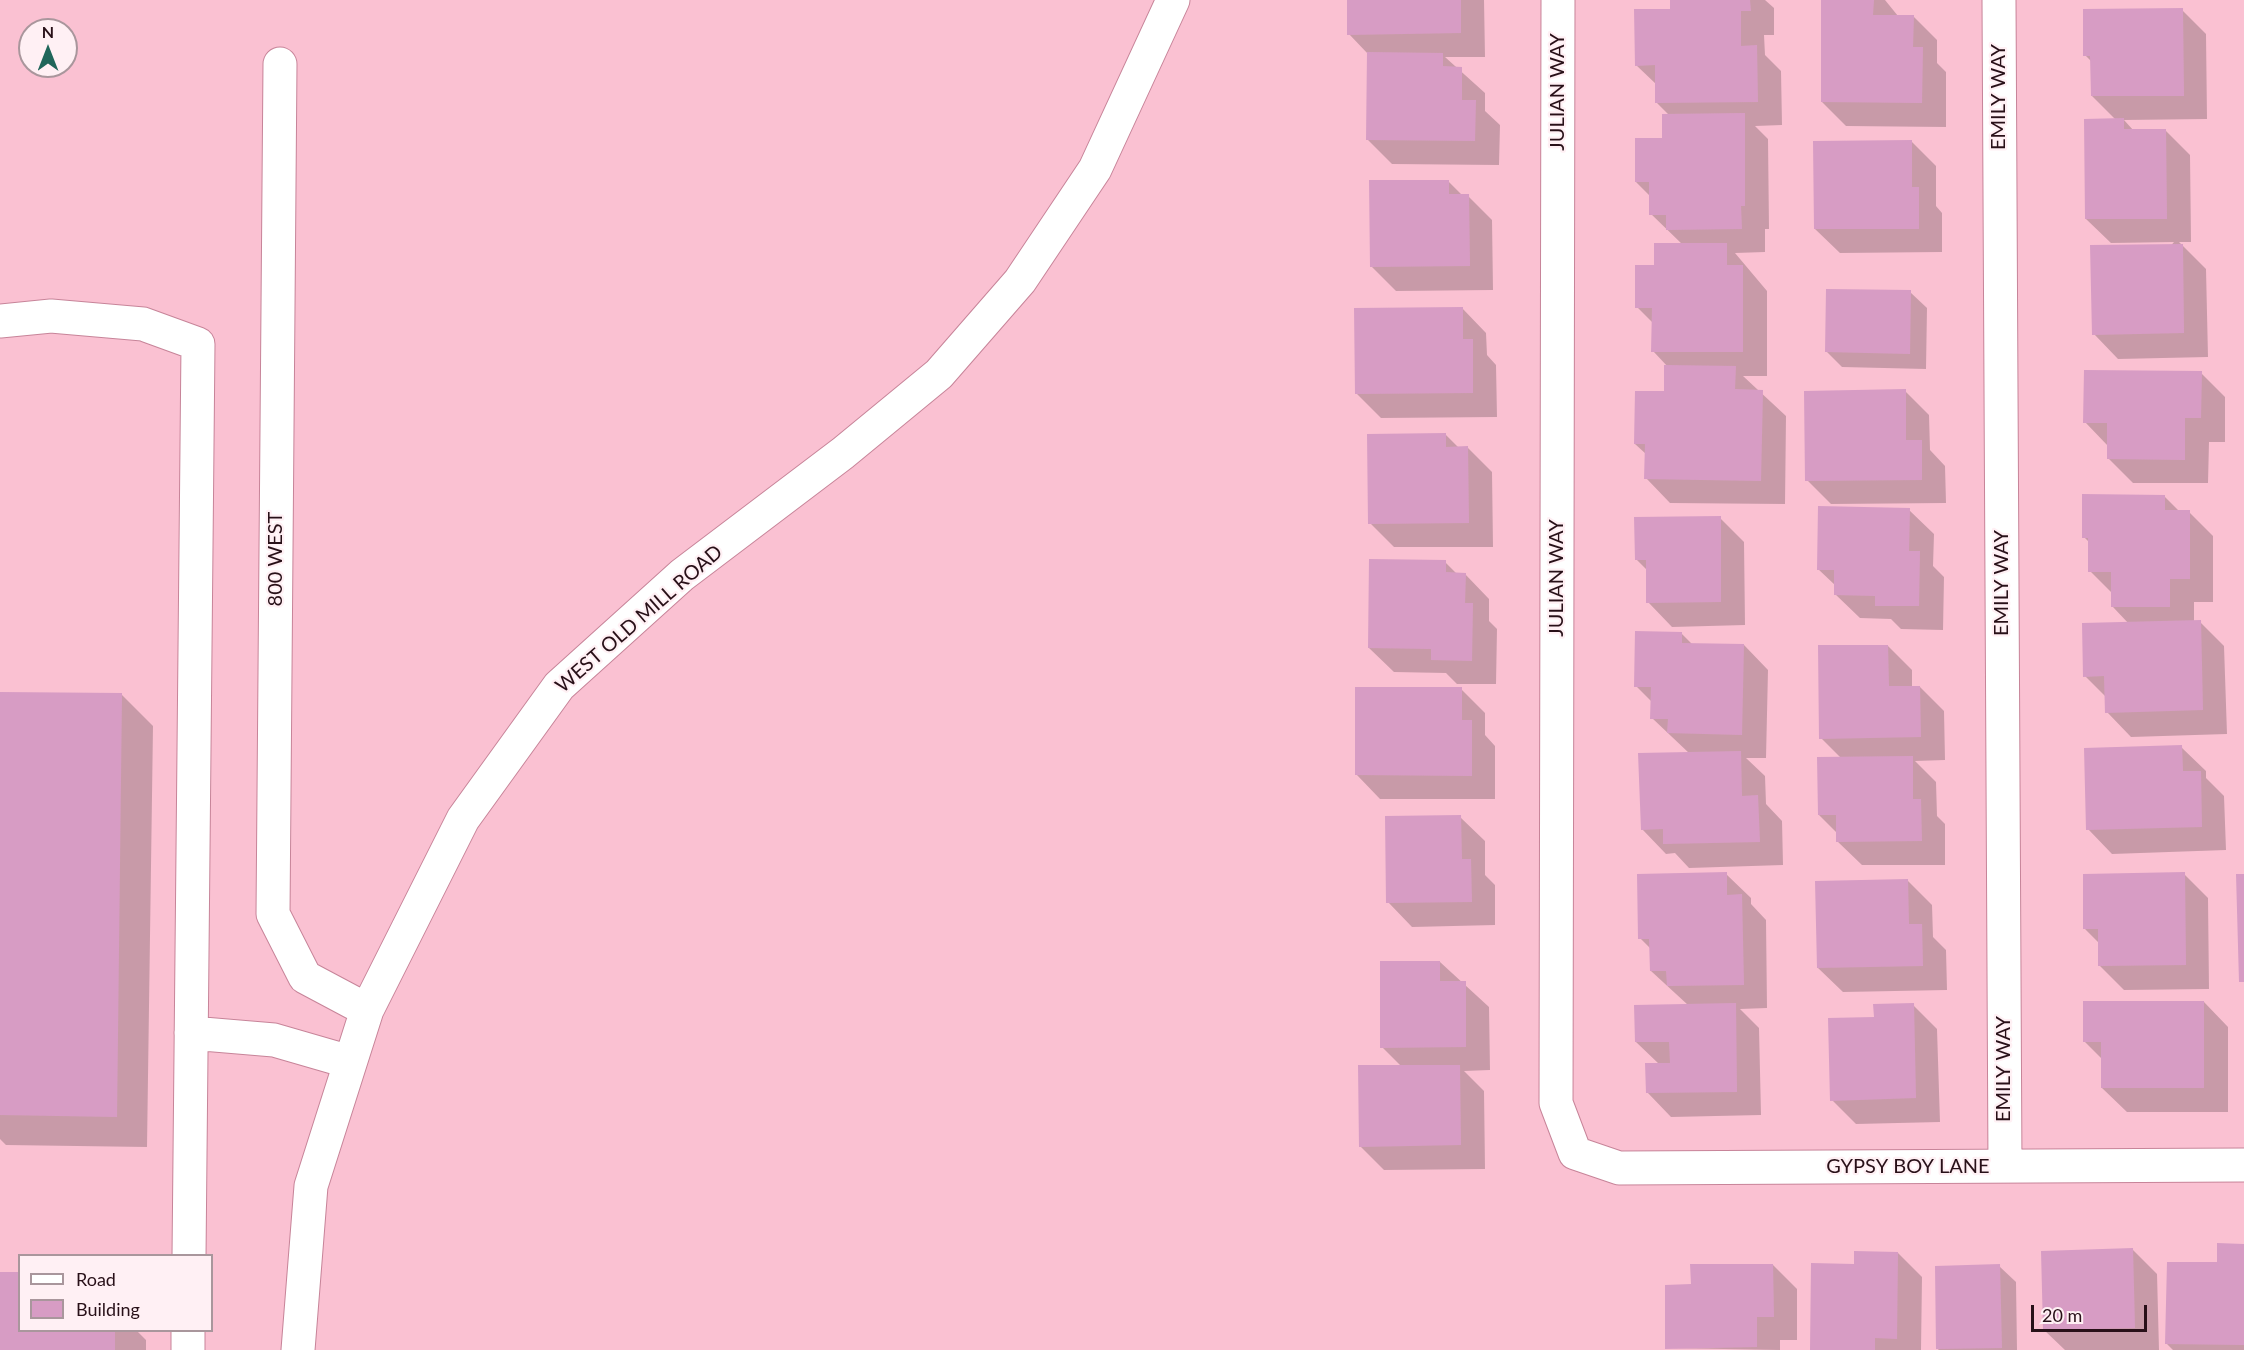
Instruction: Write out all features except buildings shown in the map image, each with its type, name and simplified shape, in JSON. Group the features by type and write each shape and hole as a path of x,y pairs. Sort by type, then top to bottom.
{"street":[{"name":"WEST OLD MILL ROAD","path":"298,1350 311,1186 367,1010 463,819 559,686 682,576 843,453 939,374 1020,281 1095,169 1173,0"},
{"name":"JULIAN WAY","path":"1558,0 1556,1103 1575,1153"},
{"name":"EMILY WAY","path":"1999,0 2005,1167"},
{"name":"800 WEST","path":"280,64 273,914 305,976 367,1010"},
{"path":"0,321 51,316 143,324 198,344 189,1254"},
{"path":"191,1033 274,1041 350,1062"},
{"name":"GYPSY BOY LANE","path":"1575,1153 1619,1168 2244,1166"},
{"path":"188,1332 188,1350"}]}
